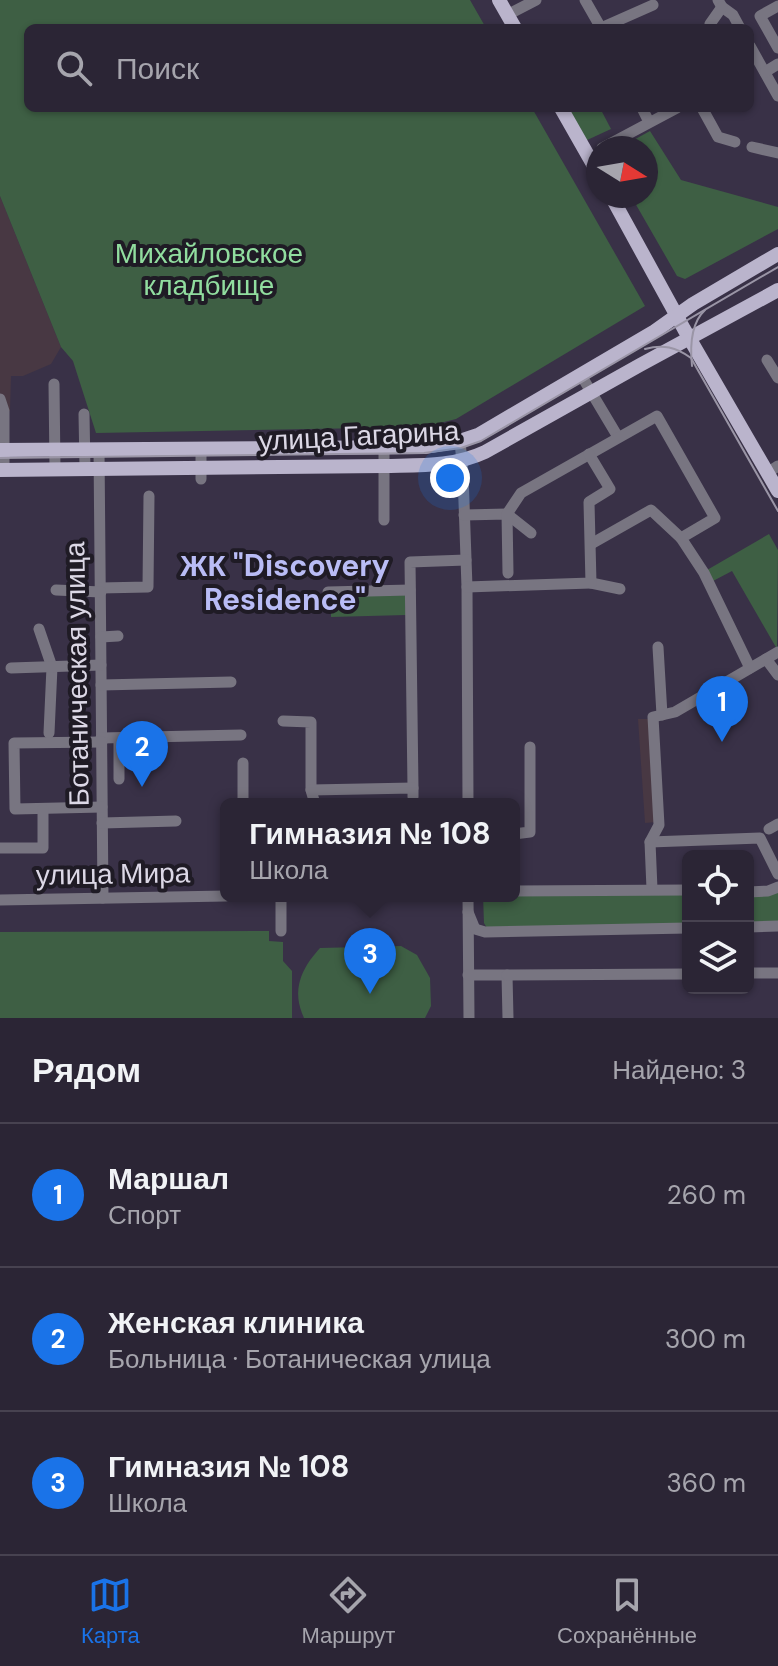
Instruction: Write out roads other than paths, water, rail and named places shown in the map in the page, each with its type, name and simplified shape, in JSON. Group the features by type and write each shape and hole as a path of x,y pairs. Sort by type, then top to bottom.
{"main road":[{"path":"499,0 511,21"},
{"path":"564,112 586,139"},
{"path":"618,208 690,339 773,469 778,491"},
{"name":"улица Гагарина","path":"2,450 424,447 460,441 478,435 581,375 778,254"},
{"name":"улица Гагарина","path":"2,470 92,469 201,474 462,462 778,290"}],"street":[{"path":"511,21 536,0"},
{"path":"585,0 599,24"},
{"path":"710,24 720,3 738,24"},
{"path":"610,24 653,5"},
{"path":"778,6 760,16 778,48"},
{"path":"778,64 758,67 778,96"},
{"path":"644,112 649,122"},
{"path":"623,136 669,112"},
{"path":"704,112 718,137 735,142"},
{"path":"752,147 778,153"},
{"path":"767,360 778,378"},
{"path":"581,375 618,437"},
{"path":"54,384 55,469"},
{"path":"0,399 4,411 2,470"},
{"name":"Ботаническая улица","path":"84,414 92,449 100,590 103,898"},
{"path":"508,573 507,514 521,493 657,416 715,518 681,538"},
{"path":"460,441 467,587 468,798"},
{"path":"384,446 384,520"},
{"path":"201,448 201,474"},
{"path":"589,454 610,489 589,502 591,583"},
{"path":"56,590 148,587 149,496"},
{"path":"591,544 651,510 681,538 704,573 750,668"},
{"path":"464,515 507,514 531,533"},
{"path":"311,790 364,789 413,793 410,562 466,560"},
{"path":"467,587 591,583 620,589"},
{"path":"328,592 410,590"},
{"path":"39,629 52,667 49,733"},
{"path":"101,637 118,636"},
{"path":"658,647 662,715"},
{"path":"652,889 650,842 659,825 653,717 675,712 778,652"},
{"path":"766,659 778,675"},
{"path":"11,668 101,665"},
{"path":"101,685 231,682"},
{"path":"283,721 311,722 313,798"},
{"path":"102,807 15,809 14,743 241,735"},
{"path":"119,738 119,779"},
{"path":"520,833 530,832 530,747"},
{"path":"243,763 243,798"},
{"path":"364,775 364,789"},
{"path":"0,848 43,848 43,809"},
{"path":"102,823 176,821"},
{"path":"650,842 760,838 778,874"},
{"path":"754,892 778,887"},
{"path":"520,891 682,890"},
{"name":"улица Мира","path":"0,900 220,896"},
{"path":"281,902 281,931"},
{"path":"468,902 469,1018"},
{"path":"468,912 475,929 485,932 682,928"},
{"path":"754,927 778,926"},
{"path":"754,973 778,973"},
{"path":"468,975 682,974"},
{"path":"507,975 508,1018"}],"tram line":[{"path":"0,458 424,453 461,448 481,441 778,267"},
{"path":"692,366 694,329 705,310"},
{"path":"645,349 669,348 691,358 778,511"}],"place":[{"name":"Маршал","path":"722,742"},
{"name":"Женская клиника","path":"142,787"},
{"name":"Гимназия № 108","path":"370,994"}],"district":[{"name":"ЖК \"Discovery Residence\"","path":"285,582"}],"park label":[{"name":"Михайловское кладбище","path":"209,269"}]}
